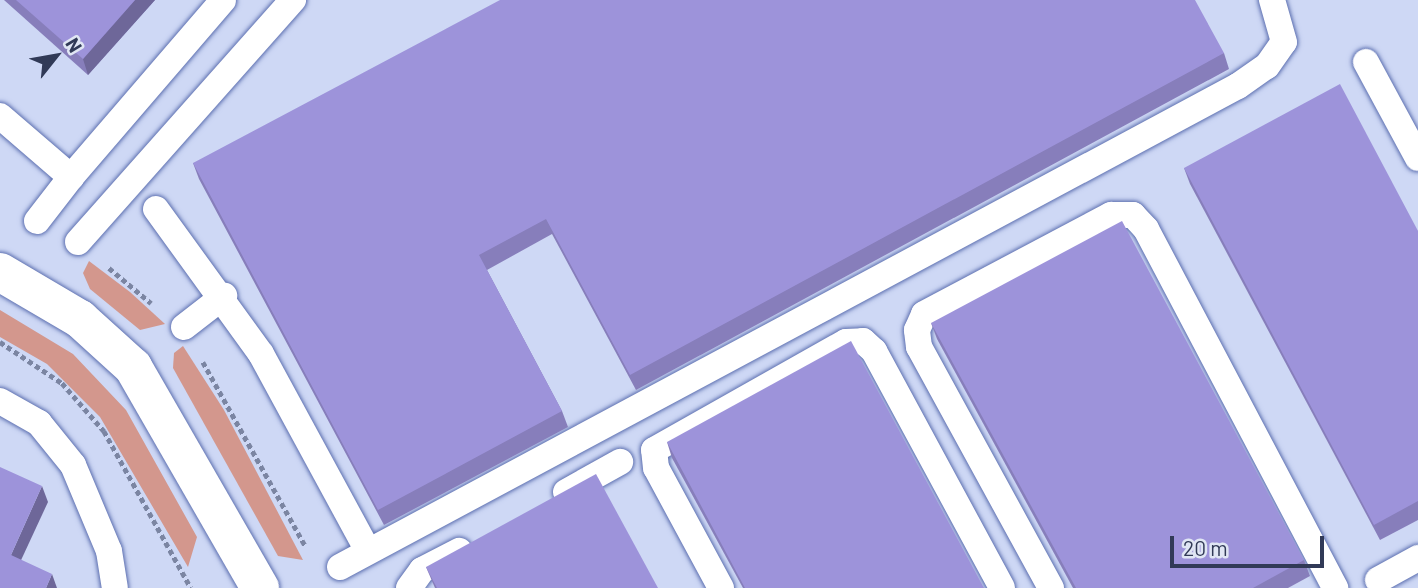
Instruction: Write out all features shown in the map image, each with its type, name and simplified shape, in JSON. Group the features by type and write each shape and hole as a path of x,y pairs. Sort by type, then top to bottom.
{"street":[{"path":"0,272 80,318 133,367 260,588"}],"lane":[{"path":"37,221 71,177 223,0"},
{"path":"78,242 293,0"},
{"path":"340,566 1238,86 1267,66 1284,42 1272,0"},
{"path":"1366,62 1418,158"},
{"path":"0,116 71,177"},
{"path":"156,209 224,296 368,551"},
{"path":"1051,588 919,347 917,330 924,314 1111,215 1133,215 1146,229 1335,588"},
{"path":"184,327 224,296"},
{"path":"721,588 656,468 654,450 846,342 863,341 874,351 1002,588"},
{"path":"0,401 39,423 74,465 109,551 115,588"},
{"path":"539,507 620,463"},
{"path":"408,588 422,570 480,539"},
{"path":"1378,580 1418,558"}],"shaded area":[{"path":"89,261 130,292 165,324 140,330 90,289 83,273"},
{"path":"0,310 73,354 126,410 197,537 188,567 100,417 47,364 0,337"},
{"path":"183,346 224,410 303,560 278,556 173,368 174,353"}],"building":[{"path":"16,0 135,0 83,59"},
{"path":"500,0 1195,0 1224,53 630,375 546,219 479,255 562,411 378,510 193,163"},
{"path":"1340,84 1418,231 1418,501 1374,525 1184,168"},
{"path":"1122,221 1304,560 1253,588 1076,588 931,323"},
{"path":"851,341 984,588 745,588 667,442"},
{"path":"0,467 42,486 11,555 52,574 46,588 0,588"},
{"path":"596,474 658,588 437,588 426,567"}]}
